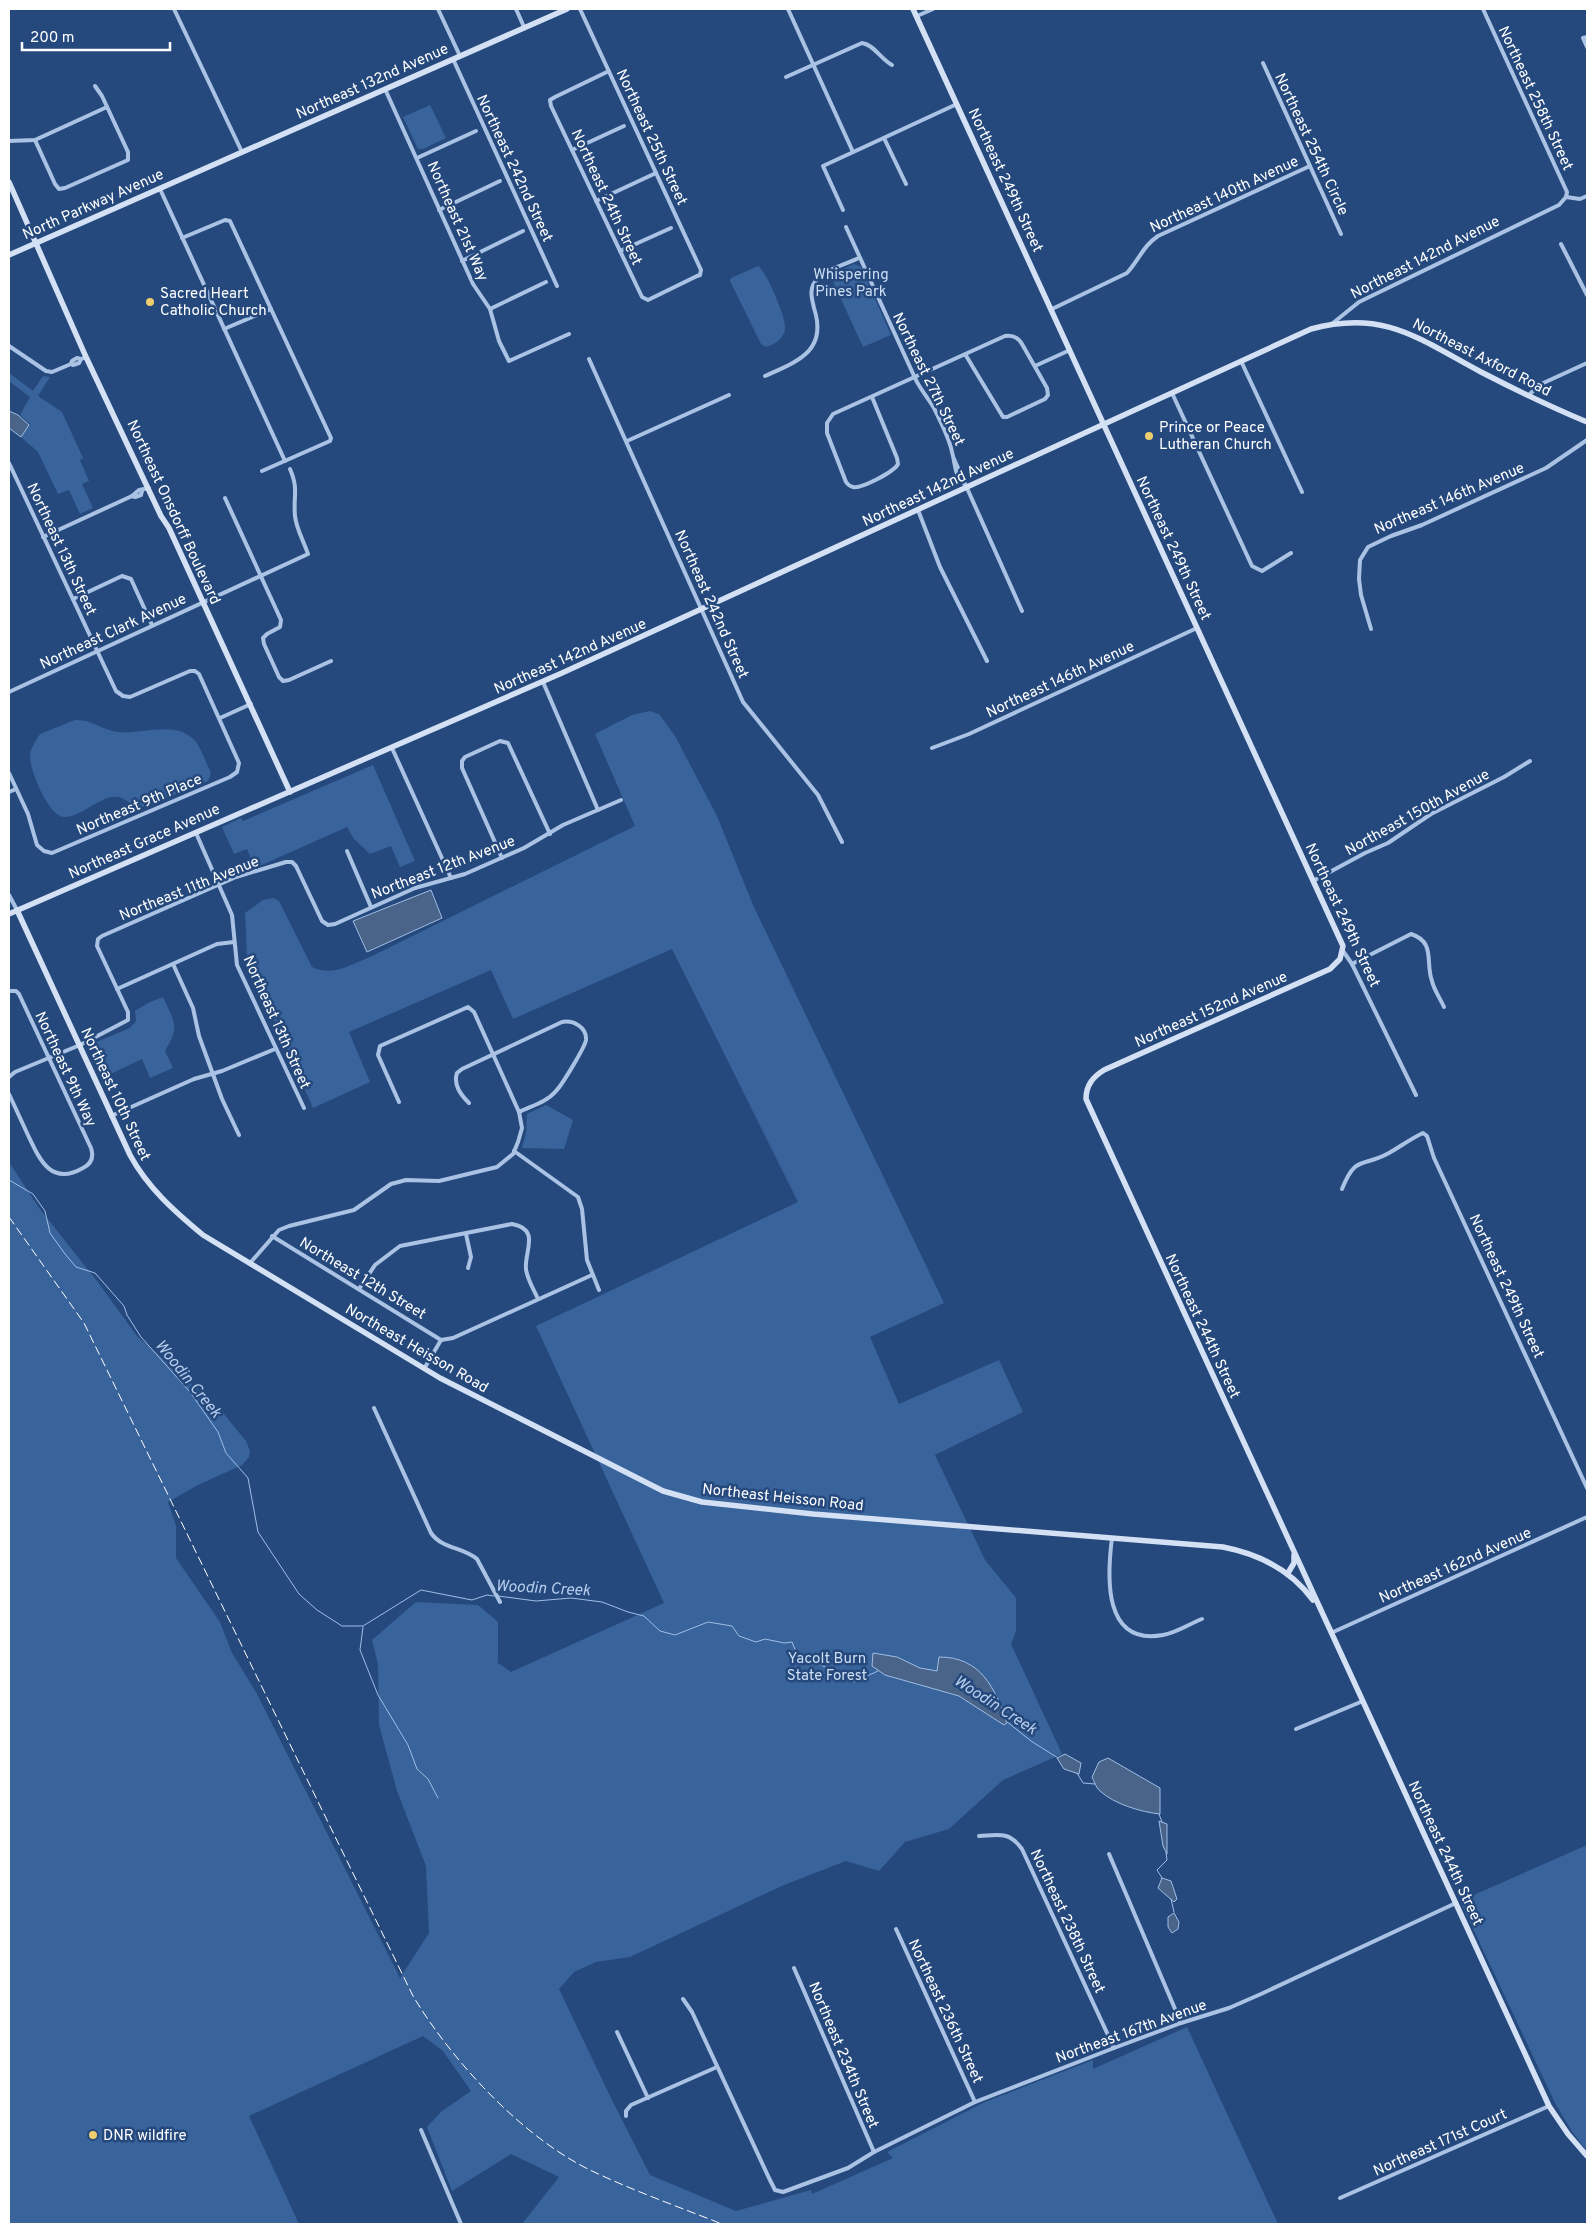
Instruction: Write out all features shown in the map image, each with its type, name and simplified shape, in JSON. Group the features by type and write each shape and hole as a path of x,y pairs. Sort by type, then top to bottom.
{"street":[{"path":"174,9 242,152"},
{"path":"438,9 460,56"},
{"path":"516,9 524,27"},
{"name":"Northeast 132nd Avenue","path":"188,176 567,9"},
{"name":"Northeast 25th Street","path":"580,9 699,265 700,275 648,300"},
{"path":"788,9 853,152"},
{"name":"Northeast 249th Street","path":"914,9 1337,930 1343,951 1352,964 1416,1095"},
{"path":"917,16 933,9"},
{"name":"Northeast 258th Street","path":"1483,9 1567,192 1566,197"},
{"path":"1585,37 1587,47"},
{"path":"786,77 864,43 871,46 882,60 892,65"},
{"name":"Northeast 242nd Street","path":"453,58 557,286"},
{"name":"Northeast 254th Circle","path":"1263,63 1342,234"},
{"name":"Northeast 24th Street","path":"609,71 550,100 551,106 642,297 648,300"},
{"path":"34,140 59,189 126,162 129,158 107,107 95,86"},
{"name":"Northeast 21st Way","path":"385,90 473,284 490,309 499,341 509,361 569,334"},
{"path":"843,210 823,166 957,104"},
{"path":"9,141 34,140 107,107"},
{"path":"572,150 624,126"},
{"path":"417,158 476,131"},
{"path":"884,138 906,184"},
{"name":"Northeast 140th Avenue","path":"1052,309 1127,273 1134,265 1143,248 1158,236 1310,166"},
{"path":"596,201 656,173"},
{"name":"North Parkway Avenue","path":"9,255 188,176"},
{"path":"439,210 500,181"},
{"name":"Northeast Onsdorff Boulevard","path":"9,182 37,242 40,254 83,358 149,488 203,601 290,792"},
{"path":"160,189 285,461"},
{"path":"1566,197 1580,199 1587,196"},
{"name":"Northeast 142nd Avenue","path":"290,792 543,682 702,610 1298,334 1333,323 1359,302 1560,204 1566,197"},
{"path":"182,238 228,219 331,440 262,471"},
{"name":"Northeast 27th Street","path":"846,227 922,393 933,407 952,450 954,459 1022,611"},
{"path":"620,251 671,228"},
{"path":"462,260 523,231"},
{"path":"1561,244 1587,295"},
{"path":"765,376 801,360 810,351 816,339 818,326 811,294 815,281 825,273 859,258"},
{"path":"490,309 546,282"},
{"path":"224,329 271,309"},
{"name":"Northeast Axford Road","path":"1333,323 1362,322 1381,324 1410,334 1528,396 1587,422"},
{"path":"872,397 897,458 896,468 875,480 858,487 851,487 846,482 827,433 827,423 833,414 1005,336 1013,336 1020,340 1049,393 1045,399 1007,417 1003,417 966,354"},
{"path":"9,346 46,371 52,372 71,364 79,363 83,358"},
{"path":"1035,366 1070,350"},
{"name":"Northeast 242nd Street","path":"589,359 743,702 818,795 842,842"},
{"path":"1241,361 1302,492"},
{"path":"1528,396 1539,385 1587,363"},
{"path":"1172,393 1252,566 1262,571 1291,553"},
{"path":"627,441 729,395"},
{"name":"Northeast 146th Avenue","path":"1372,629 1361,595 1359,579 1360,560 1368,547 1391,536 1422,525 1546,468 1587,440"},
{"name":"Northeast 13th Street","path":"9,463 114,687 123,696 134,696 195,670 200,674 220,718"},
{"name":"Northeast Clark Avenue","path":"9,692 308,554 295,517 296,482 290,468"},
{"path":"43,537 132,496 135,497 149,488"},
{"path":"225,498 281,620 281,625 263,638 279,677 283,681 289,680 331,661"},
{"path":"918,510 924,530 940,566 987,661"},
{"path":"73,599 122,576 126,576 131,579 152,625"},
{"name":"Northeast 146th Avenue","path":"932,748 969,734 1197,628"},
{"path":"543,682 598,810"},
{"path":"220,718 251,704"},
{"name":"Northeast 9th Place","path":"16,789 28,814 37,845 46,852 56,852 230,777 238,769 238,757 220,718"},
{"path":"502,858 462,768 462,761 465,757 500,741 506,742 511,746 550,834"},
{"path":"392,748 450,878"},
{"name":"Northeast 150th Avenue","path":"1313,881 1388,843 1431,814 1504,777 1530,761"},
{"path":"9,773 16,789 9,792"},
{"name":"Northeast Grace Avenue","path":"9,914 290,792"},
{"name":"Northeast 12th Avenue","path":"326,924 335,924 415,888 450,878 502,858 550,834 571,821 621,800"},
{"name":"Northeast 13th Street","path":"196,833 232,915 237,965 304,1108"},
{"path":"348,851 372,907"},
{"name":"Northeast 11th Avenue","path":"117,989 98,948 97,941 102,936 242,875 284,862 292,862 296,866 321,919 326,924"},
{"name":"Northeast 10th Street","path":"9,895 139,1172 152,1189 180,1217 203,1235 250,1263"},
{"path":"1352,964 1411,934 1420,937 1428,949 1431,980 1444,1007"},
{"path":"9,1077 15,1072 80,1045 128,1020 128,1012 117,989 220,943 234,942"},
{"name":"Northeast 152nd Avenue","path":"1087,1088 1096,1076 1104,1070 1330,969 1340,959 1343,951"},
{"path":"173,964 193,1008 198,1032 225,1105 239,1135"},
{"name":"Northeast 9th Way","path":"9,991 16,991 91,1148 92,1157 84,1168 69,1173 56,1172 46,1167 38,1158 9,1094"},
{"path":"250,1263 272,1236 284,1227 354,1210 396,1182 439,1181 490,1170 504,1163 514,1152 522,1128 518,1112 474,1012 468,1007 383,1044 379,1049 378,1055 400,1102"},
{"path":"469,1103 457,1086 457,1073 492,1054 562,1022 575,1023 584,1032 584,1045 556,1092 546,1100 518,1112"},
{"path":"112,1116 194,1079 247,1062 275,1049"},
{"name":"Northeast 244th Street","path":"1087,1088 1086,1099 1090,1108 1549,2106 1568,2134 1587,2156"},
{"name":"Northeast 249th Street","path":"1342,1189 1352,1168 1360,1162 1387,1154 1423,1133 1427,1136 1434,1158 1587,1488"},
{"path":"514,1152 578,1197 582,1208 587,1260 599,1290"},
{"path":"359,1290 375,1264 400,1246 515,1225 527,1232 530,1247 526,1271 538,1299"},
{"path":"466,1234 471,1257 468,1268"},
{"name":"Northeast 12th Street","path":"272,1236 441,1340"},
{"name":"Northeast Heisson Road","path":"250,1263 424,1369 663,1491 702,1502 813,1514 1223,1547 1261,1557 1288,1573 1308,1592 1320,1610"},
{"path":"424,1369 441,1340 453,1338 592,1275"},
{"path":"374,1408 431,1533 440,1543 472,1555 477,1559 500,1602"},
{"name":"Northeast 162nd Avenue","path":"1331,1633 1587,1517"},
{"path":"1112,1538 1109,1562 1113,1608 1117,1619 1125,1627 1138,1634 1151,1637 1165,1635 1202,1619"},
{"path":"1288,1573 1294,1563 1294,1553"},
{"path":"1296,1729 1363,1702"},
{"name":"Northeast 238th Street","path":"979,1836 1000,1834 1010,1836 1022,1849 1114,2048"},
{"path":"1109,1854 1181,2023"},
{"name":"Northeast 167th Avenue","path":"717,2067 775,2190 783,2192 848,2168 874,2152 975,2102 1114,2048 1253,1998 1456,1903"},
{"name":"Northeast 236th Street","path":"896,1929 975,2102"},
{"name":"Northeast 234th Street","path":"794,1968 874,2152"},
{"path":"626,2116 626,2110 631,2105 717,2067 692,2012 683,1999"},
{"path":"617,2032 648,2098"},
{"name":"Northeast 171st Court","path":"1340,2198 1549,2106"},
{"path":"421,2130 461,2224"}],"green space":[{"path":"430,105 446,138 423,149 418,149 403,117"},
{"name":"Whispering Pines Park","path":"854,264 861,267 891,335 863,347 830,275"},
{"path":"758,266 771,285 785,324 784,333 780,339 766,347 761,344 730,281 731,278"},
{"path":"9,373 33,391 43,376 50,377 38,396 62,412 83,458 80,460 89,481 82,484 93,508 80,514 69,490 58,494 38,452 21,437 30,424 20,415 30,397 9,381"},
{"name":"Yacolt Burn State Forest","path":"650,711 659,714 675,736 717,816 753,905 944,1303 870,1337 899,1404 999,1360 1023,1412 935,1455 985,1560 1016,1598 1016,1631 1011,1644 1062,1754 1003,1780 949,1829 905,1842 879,1871 846,1861 784,1885 630,1957 596,1962 574,1972 559,1989 650,2175 736,2211 811,2190 812,2194 893,2158 887,2152 985,2102 1093,2060 1093,2069 1187,2027 1278,2224 522,2224 559,2177 511,2154 452,2191 427,2127 442,2111 471,2091 443,2051 423,2036 249,2116 299,2224 9,2224 9,1162 39,1208 97,1281 137,1336 219,1408 246,1441 250,1451 249,1457 242,1465 198,1485 168,1502 176,1526 176,1558 220,1622 232,1653 256,1692 400,1978 429,1933 426,1866 397,1791 379,1725 378,1664 372,1640 416,1602 478,1605 498,1622 498,1663 511,1672 664,1603 536,1326 798,1202 672,949 513,1019 491,970 349,1032 370,1082 313,1108 247,958 245,913 263,900 274,898 279,901 312,967 327,971 341,969 370,957 635,826 595,734 632,715"},
{"path":"75,720 86,721 118,732 169,730 179,731 188,735 198,745 211,773 208,781 138,809 122,798 115,797 100,801 71,816 64,817 58,815 46,801 36,781 30,755 40,734"},
{"path":"373,765 415,861 400,867 391,846 370,854 354,839 347,827 255,868 247,849 234,854 222,827 241,818 243,821"},
{"path":"163,997 174,1024 173,1036 165,1051 173,1068 150,1078 142,1059 104,1077 92,1051 94,1043 130,1028 136,1021 135,1011"},
{"path":"546,1105 573,1120 564,1149 522,1148 526,1133 527,1114"},
{"path":"1587,1845 1587,2151 1573,2133 1556,2105 1460,1901"}],"water":[{"path":"9,411 18,415 29,425 21,437 9,428"},
{"path":"431,890 442,918 367,952 353,921"},
{"path":"873,1653 897,1657 920,1668 937,1671 939,1657 953,1658 966,1662 984,1677 991,1687 1007,1723 1004,1725 959,1696 885,1675 872,1666"},
{"path":"1065,1754 1081,1763 1079,1774 1064,1769 1057,1758"},
{"path":"1108,1758 1160,1788 1160,1814 1136,1809 1120,1803 1099,1790 1092,1777 1099,1762"},
{"path":"1159,1821 1167,1824 1167,1854 1163,1846"},
{"path":"1162,1878 1171,1881 1177,1899 1174,1902 1158,1888"},
{"path":"1174,1913 1179,1922 1178,1929 1172,1933 1168,1927 1168,1917"}],"waterway":[{"name":"Woodin Creek","path":"9,1180 33,1194 45,1211 50,1233 65,1254 76,1267 95,1273 124,1306 127,1315 141,1337 190,1392 218,1432 226,1453 248,1478 258,1532 299,1594 317,1610 342,1626 363,1626 421,1590 472,1600 487,1595 494,1596"},
{"name":"Woodin Creek","path":"498,1596 536,1601 571,1598 602,1602 644,1616 660,1631 675,1635 708,1622 732,1626 739,1636 756,1642 765,1639 784,1643 792,1642 796,1652 854,1682 878,1671"},
{"path":"363,1627 360,1650 378,1695 408,1745 417,1769 428,1779 438,1798"},
{"name":"Woodin Creek","path":"1006,1721 1031,1741 1058,1758"},
{"name":"Woodin Creek","path":"1077,1773 1083,1783 1095,1784"},
{"name":"Woodin Creek","path":"1159,1814 1162,1822"},
{"name":"Woodin Creek","path":"1162,1878 1157,1870 1167,1860 1166,1853"},
{"name":"Woodin Creek","path":"1171,1899 1174,1912"}],"railway":[{"path":"9,1217 84,1323 413,1996 429,2021 491,2096 540,2139 566,2157 592,2171 722,2224"}],"place":[{"name":"Sacred Heart Catholic Church","path":"150,302"},
{"name":"Prince or Peace Lutheran Church","path":"1149,436"},
{"name":"DNR wildfire","path":"93,2135"}]}
